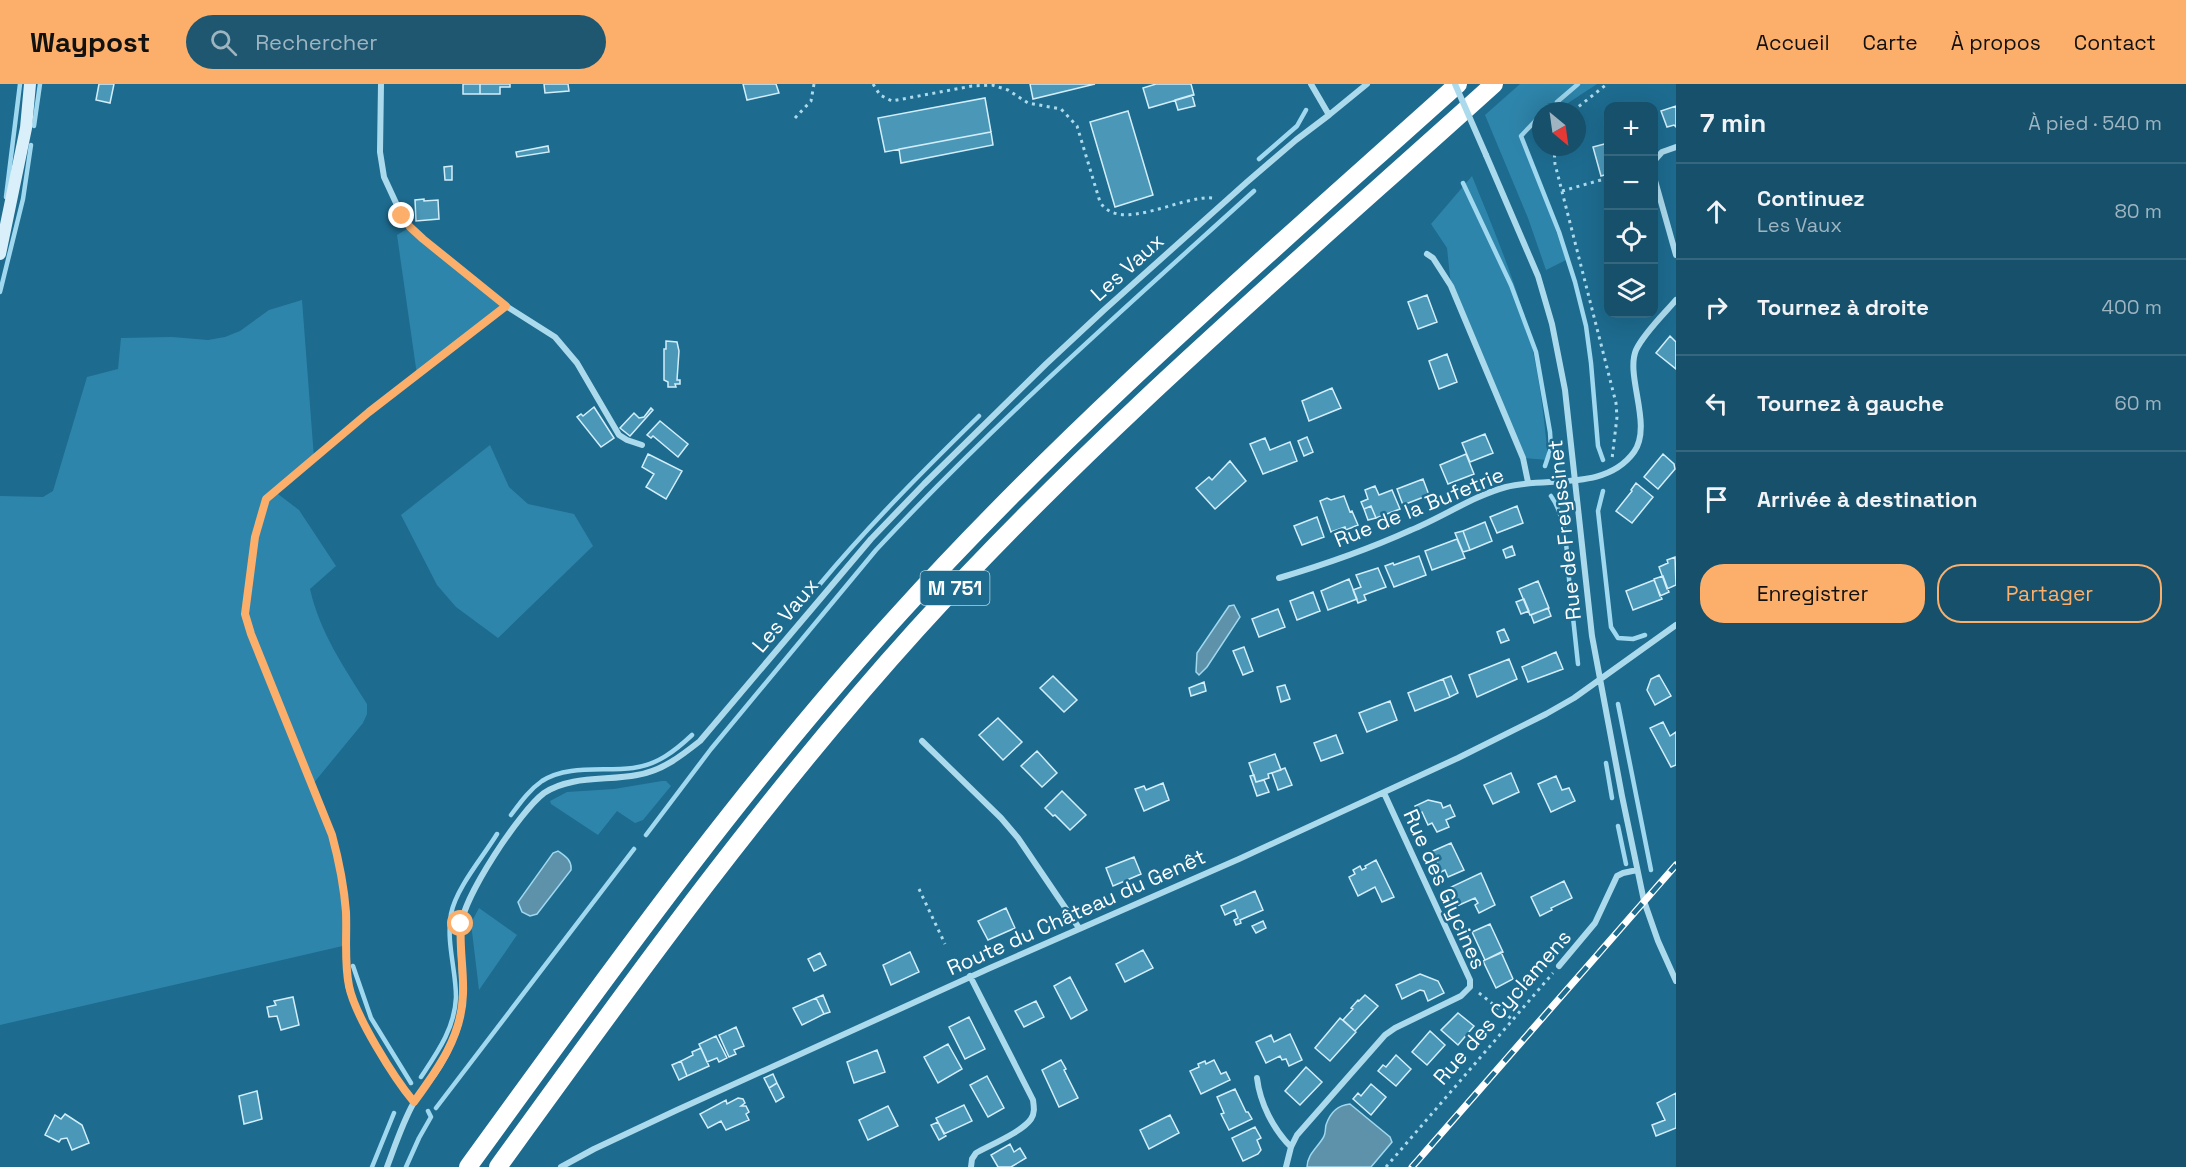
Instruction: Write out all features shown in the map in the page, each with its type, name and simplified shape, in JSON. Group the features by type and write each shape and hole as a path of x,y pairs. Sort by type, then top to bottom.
{"highway":[{"name":"M 751","path":"468,1167 650,916 730,812 813,711 901,611 1088,420 1457,84"},
{"name":"M 751","path":"498,1167 709,879 832,726 919,627 1105,438 1494,84"}],"street":[{"path":"0,254 26,128 30,84"},
{"path":"381,84 380,152 384,177 402,216 423,239 506,306 555,337 577,363 620,435 642,445"},
{"path":"1311,84 1329,115"},
{"name":"Les Vaux","path":"387,1167 414,1102 449,1050 459,1021 463,993 461,924 468,901 510,833 533,803 555,787 569,783 651,772 668,765 700,741 870,539 916,492 1046,364 1226,201 1296,140 1367,84"},
{"name":"Rue de Freyssinet","path":"1457,84 1538,276 1552,324 1560,359 1586,592 1600,680 1637,870 1650,920 1676,981"},
{"path":"1658,156 1676,147"},
{"path":"1658,194 1676,255"},
{"path":"1427,254 1433,258 1451,286 1523,458 1527,482"},
{"path":"1614,470 1635,451 1640,440 1641,426 1634,362 1636,351 1676,300"},
{"name":"Rue de la Bufetrie","path":"1279,578 1410,531 1490,493 1527,482 1575,480 1598,476 1614,470"},
{"name":"Route du Château du Genêt","path":"561,1167 665,1115 970,976 1384,793 1546,714 1600,680 1676,625"},
{"path":"921,741 1001,818 1018,838 1079,928"},
{"name":"Rue des Glycines","path":"1286,1167 1297,1135 1385,1035 1461,996 1470,987 1470,980 1384,793"},
{"name":"Rue des Cyclamens","path":"1559,966 1595,923 1617,876 1637,870"},
{"path":"346,961 349,988 359,1011 393,1073 414,1102"},
{"path":"970,976 1033,1100 1034,1110 1032,1118 1025,1125 976,1153 972,1159 972,1167"},
{"path":"1257,1078 1259,1093 1276,1128 1291,1147"}],"path":[{"path":"795,118 811,102 814,84"},
{"path":"873,84 880,95 892,101 972,86 992,85 1008,90 1028,103 1061,110 1077,126 1100,202 1104,208 1114,214 1131,216 1200,197 1226,201"},
{"path":"1584,102 1607,84"},
{"path":"1555,156 1616,403 1617,417 1612,456 1614,470"},
{"path":"1562,191 1604,179"},
{"path":"346,961 346,911 339,863 332,835 245,614 255,537 266,499 274,491 369,412 506,306"},
{"path":"919,889 945,944"},
{"name":"Rue des Cyclamens","path":"1386,1167 1559,966"},
{"path":"1470,987 1483,994 1513,1020"}],"shaded area":[{"path":"1520,84 1597,84 1570,102 1532,102 1532,127 1522,133 1566,260 1546,270 1528,218 1485,115"},
{"path":"1472,176 1507,265 1525,319 1540,389 1548,460 1523,458 1451,286 1447,248 1431,224"},
{"path":"410,227 506,306 417,375 397,235"},
{"path":"302,300 314,458 274,491 299,510 336,566 310,589 326,635 367,704 367,714 363,723 312,785 329,824 336,850 343,891 347,945 0,1025 0,496 43,497 53,491 87,377 118,369 121,338 172,337 208,340 225,337 240,331 269,310"},
{"path":"490,445 509,487 528,504 574,514 593,546 498,638 456,607 437,585 401,515"},
{"path":"1234,605 1240,617 1207,667 1199,675 1196,672 1197,653 1229,606"},
{"path":"666,781 671,786 643,820 635,823 617,811 598,835 551,804 550,801 567,792 614,789"},
{"path":"558,851 569,861 571,870 537,914 530,916 522,912 518,902 553,853"},
{"path":"479,908 517,935 479,990 471,923"},
{"path":"1350,1104 1390,1137 1392,1142 1371,1167 1307,1167 1310,1155 1324,1136 1330,1117 1338,1108"}],"building":[{"path":"99,84 114,84 110,103 96,100"},
{"path":"463,84 480,84 480,94 463,94"},
{"path":"480,84 510,84 510,87 500,87 500,94 480,94"},
{"path":"544,84 568,84 569,91 545,93"},
{"path":"743,84 776,84 779,93 747,100"},
{"path":"1030,84 1095,84 1033,99"},
{"path":"1156,84 1191,84 1194,95 1149,108 1143,88"},
{"path":"1192,95 1195,106 1178,110 1175,100"},
{"path":"985,98 991,132 885,152 878,118"},
{"path":"1676,106 1676,127 1674,125 1667,127 1661,111"},
{"path":"1128,111 1153,195 1115,207 1090,122"},
{"path":"991,132 993,145 901,163 899,149"},
{"path":"1604,144 1604,175 1601,176 1593,147"},
{"path":"548,146 549,152 517,157 516,152"},
{"path":"452,166 452,180 445,180 444,167"},
{"path":"424,199 424,201 438,200 439,219 416,221 415,200"},
{"path":"1427,295 1437,322 1418,329 1408,302"},
{"path":"1670,336 1676,342 1676,369 1656,353"},
{"path":"666,341 677,342 679,351 677,380 680,380 680,384 675,384 676,387 668,387 668,382 664,380"},
{"path":"1447,354 1457,382 1439,389 1429,361"},
{"path":"1332,388 1341,408 1309,421 1302,401"},
{"path":"594,407 614,438 601,447 577,417 581,414 583,416"},
{"path":"651,408 653,410 630,436 620,428 634,413 639,418 644,417"},
{"path":"660,421 688,444 678,457 653,436 651,438 647,435"},
{"path":"1485,434 1493,453 1470,462 1462,443"},
{"path":"1307,437 1313,452 1304,456 1298,441"},
{"path":"1265,438 1270,450 1290,442 1297,461 1263,474 1250,444"},
{"path":"648,454 682,471 666,499 646,487 654,474 642,467"},
{"path":"1466,454 1474,474 1448,484 1440,465"},
{"path":"1663,454 1674,464 1675,469 1658,489 1644,477"},
{"path":"1230,461 1246,481 1215,509 1196,488 1209,477 1212,480"},
{"path":"1423,479 1429,495 1403,505 1397,489"},
{"path":"1636,483 1653,497 1632,523 1616,511"},
{"path":"1375,486 1379,495 1392,490 1400,509 1376,518 1371,506 1364,509 1361,502 1368,499 1365,490"},
{"path":"1344,496 1358,525 1346,530 1345,527 1331,532 1320,501"},
{"path":"1371,506 1376,518 1368,520 1364,509"},
{"path":"1517,506 1523,523 1497,533 1490,517"},
{"path":"1317,517 1324,537 1302,545 1294,526"},
{"path":"1485,522 1492,541 1470,550 1463,531"},
{"path":"1463,531 1470,550 1463,552 1455,533"},
{"path":"1457,539 1465,558 1432,570 1425,551"},
{"path":"1512,546 1515,555 1506,558 1503,550"},
{"path":"1419,556 1426,575 1394,587 1385,566"},
{"path":"1675,557 1676,585 1667,589 1659,567"},
{"path":"1378,568 1386,587 1364,595 1366,600 1358,603 1353,590 1361,587 1356,575"},
{"path":"1663,576 1669,592 1660,596 1654,579"},
{"path":"1349,579 1357,599 1328,610 1321,591"},
{"path":"1654,580 1662,599 1633,610 1626,591"},
{"path":"1538,581 1549,608 1530,615 1519,589"},
{"path":"1313,592 1320,611 1297,620 1290,601"},
{"path":"1524,599 1529,611 1521,614 1516,602"},
{"path":"1548,608 1551,616 1534,623 1531,615"},
{"path":"1278,609 1285,627 1259,637 1252,619"},
{"path":"1504,629 1509,640 1501,643 1497,632"},
{"path":"1244,647 1253,671 1243,675 1233,651"},
{"path":"1556,652 1563,669 1528,682 1522,667"},
{"path":"1509,659 1517,679 1477,697 1469,675"},
{"path":"1659,675 1671,696 1655,705 1647,690 1651,679"},
{"path":"1053,676 1077,700 1064,712 1040,688"},
{"path":"1451,676 1458,693 1450,697 1443,679"},
{"path":"1443,679 1450,697 1415,711 1408,693"},
{"path":"1204,682 1206,691 1191,696 1189,688"},
{"path":"1285,685 1290,699 1281,702 1277,687"},
{"path":"1390,701 1397,720 1367,732 1359,713"},
{"path":"998,718 1022,742 1003,760 979,735"},
{"path":"1663,722 1670,736 1676,732 1676,765 1671,767 1650,728"},
{"path":"1336,735 1343,753 1321,761 1314,743"},
{"path":"1037,751 1057,773 1042,787 1021,766"},
{"path":"1275,754 1281,770 1268,774 1269,778 1256,782 1249,763"},
{"path":"1285,768 1292,785 1278,790 1272,773"},
{"path":"1511,773 1519,792 1493,804 1484,785"},
{"path":"1254,775 1256,782 1264,780 1269,792 1257,796 1250,776"},
{"path":"1556,776 1562,790 1569,788 1575,801 1551,812 1538,784"},
{"path":"1163,783 1169,800 1144,811 1135,789 1144,786 1146,790"},
{"path":"1062,791 1086,815 1070,830 1045,808"},
{"path":"1428,800 1441,803 1443,808 1450,805 1455,816 1446,820 1449,827 1437,832 1432,823 1428,825 1422,812 1419,814 1415,806"},
{"path":"1451,843 1464,870 1448,877 1445,870 1441,872 1433,851"},
{"path":"1134,857 1141,874 1113,886 1106,868"},
{"path":"1376,860 1394,897 1382,902 1375,887 1358,896 1349,877 1355,874 1353,870 1360,866 1362,870"},
{"path":"1481,873 1495,905 1479,913 1475,905 1478,903 1475,898 1457,906 1449,888"},
{"path":"1564,881 1572,898 1540,916 1531,897"},
{"path":"1255,891 1263,910 1240,920 1241,923 1236,925 1234,920 1238,918 1235,910 1225,915 1221,906"},
{"path":"1006,908 1015,928 988,940 978,921"},
{"path":"1263,921 1266,928 1256,933 1252,926"},
{"path":"1490,924 1503,952 1485,960 1472,932"},
{"path":"1143,950 1153,968 1125,982 1116,964"},
{"path":"910,952 919,972 891,985 883,965"},
{"path":"1501,952 1513,979 1496,988 1483,961"},
{"path":"820,953 826,965 814,971 808,959"},
{"path":"1420,974 1438,981 1444,993 1428,1001 1424,991 1420,990 1402,999 1396,985"},
{"path":"1070,977 1087,1010 1071,1019 1054,986"},
{"path":"823,995 830,1012 824,1014 816,998"},
{"path":"1365,995 1378,1006 1355,1031 1343,1020 1358,1000"},
{"path":"293,997 299,1025 281,1030 277,1016 269,1017 267,1007 276,1005 274,1001"},
{"path":"816,998 824,1014 802,1025 793,1008"},
{"path":"1036,1001 1044,1017 1024,1027 1015,1011"},
{"path":"1458,1013 1474,1026 1458,1045 1441,1030"},
{"path":"969,1017 985,1049 965,1059 949,1027"},
{"path":"1340,1018 1356,1032 1330,1061 1315,1048"},
{"path":"736,1027 744,1046 734,1050 736,1054 729,1057 719,1035"},
{"path":"1430,1031 1445,1045 1427,1065 1412,1052"},
{"path":"1290,1034 1302,1060 1289,1066 1286,1059 1282,1060 1280,1056 1266,1063 1256,1042 1271,1035 1274,1042"},
{"path":"716,1036 727,1058 719,1062 717,1058 707,1062 699,1044"},
{"path":"948,1044 962,1069 938,1083 924,1057"},
{"path":"701,1048 709,1066 687,1076 681,1061"},
{"path":"877,1050 885,1072 854,1083 847,1062"},
{"path":"1396,1055 1411,1069 1396,1086 1378,1071 1383,1065 1386,1067"},
{"path":"1061,1060 1078,1098 1059,1107 1042,1070"},
{"path":"1214,1060 1221,1074 1226,1072 1230,1080 1201,1094 1190,1071 1199,1067 1198,1064 1205,1061 1206,1064"},
{"path":"681,1061 687,1076 679,1080 672,1065"},
{"path":"1306,1067 1322,1082 1300,1105 1285,1091"},
{"path":"773,1074 777,1083 769,1088 764,1078"},
{"path":"987,1076 1004,1108 988,1117 970,1085"},
{"path":"777,1083 784,1097 776,1102 769,1088"},
{"path":"1371,1084 1386,1097 1371,1115 1353,1099 1358,1093 1361,1096"},
{"path":"1235,1089 1252,1119 1229,1130 1221,1114 1224,1113 1217,1097"},
{"path":"257,1091 262,1119 244,1124 239,1096"},
{"path":"1676,1093 1676,1128 1656,1136 1652,1125 1665,1120 1657,1103"},
{"path":"738,1098 743,1099 745,1103 741,1106 746,1106 749,1120 726,1130 721,1121 708,1128 700,1114 726,1100 727,1104"},
{"path":"964,1105 972,1121 944,1134 936,1118"},
{"path":"888,1106 898,1126 868,1140 859,1120"},
{"path":"65,1114 82,1125 89,1143 72,1150 67,1138 59,1142 45,1135 55,1115 61,1119"},
{"path":"1170,1115 1179,1133 1149,1149 1140,1130"},
{"path":"938,1122 946,1136 939,1140 931,1125"},
{"path":"1255,1127 1261,1138 1257,1140 1261,1150 1258,1154 1243,1161 1232,1138"},
{"path":"1010,1144 1014,1152 1020,1148 1026,1158 1011,1167 998,1167 991,1155"}],"waterway":[{"path":"6,197 20,84"},
{"path":"34,126 40,84"},
{"path":"1557,102 1578,84"},
{"path":"1259,159 1297,126 1306,110"},
{"path":"1532,124 1521,136 1559,232 1575,282 1586,326 1598,446 1603,460"},
{"path":"0,292 23,199 31,145"},
{"path":"1463,183 1511,285 1536,352 1550,432 1551,448 1545,466"},
{"path":"646,835 711,749 876,550 1013,411 1254,191"},
{"path":"820,584 878,519 979,416"},
{"path":"1603,491 1598,511 1611,627 1618,638 1633,639 1645,635"},
{"path":"1551,496 1557,505 1564,528 1570,590"},
{"path":"1572,608 1578,664"},
{"path":"1618,704 1651,870"},
{"path":"511,815 533,788 552,776 575,770 622,769 650,764 665,756 692,735"},
{"path":"1606,763 1612,798"},
{"path":"1618,826 1626,864"},
{"path":"421,1077 449,1030 455,1008 456,987 450,945 450,924 454,904 464,883 497,834"},
{"path":"436,1108 634,849"},
{"path":"353,966 371,1018 411,1083"},
{"path":"406,1167 431,1117 428,1111"},
{"path":"372,1167 394,1113"}],"railway":[{"path":"1412,1167 1676,865"}],"route":[{"path":"402,216 423,239 506,306 369,412 266,499 255,537 245,614 332,835 339,863 346,911 346,961 349,988 378,1048 414,1102 449,1050 462,1012 461,924"}]}
